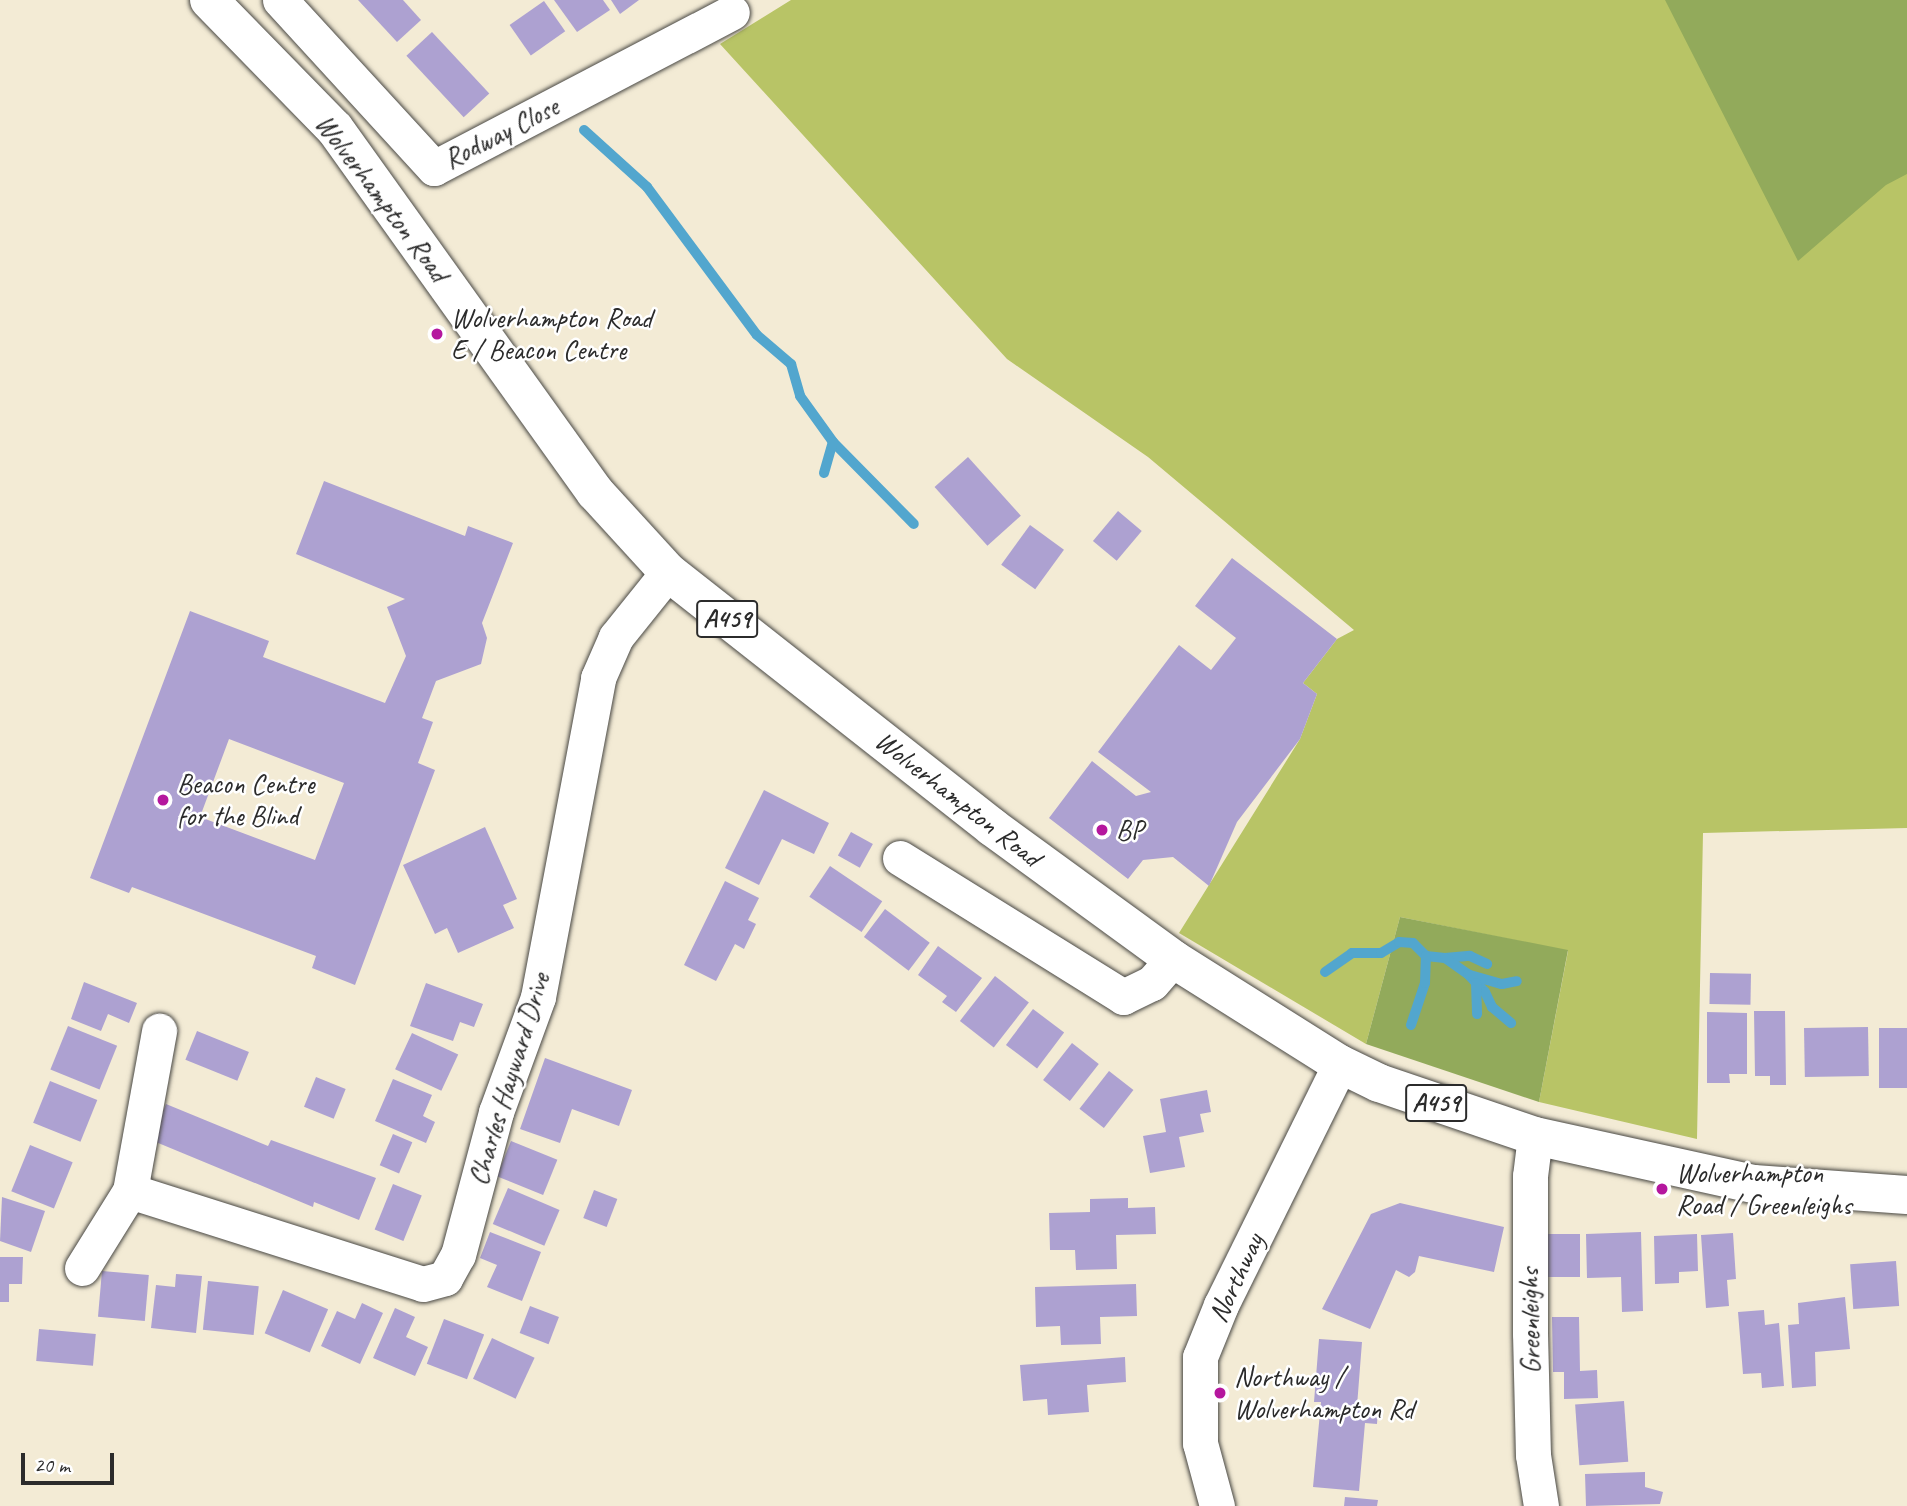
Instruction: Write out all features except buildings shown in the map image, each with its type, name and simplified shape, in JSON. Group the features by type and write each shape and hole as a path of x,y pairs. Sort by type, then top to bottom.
{"main road":[{"name":"Wolverhampton Road","path":"209,0 248,35 335,129 595,492 668,572 992,827 1173,959 1340,1064 1379,1083 1535,1136 1754,1184 1907,1195"}],"street":[{"name":"Rodway Close","path":"284,1 434,168 733,12"},
{"name":"Charles Hayward Drive","path":"130,1191 424,1284 445,1278 458,1255 496,1112 538,997 598,678 616,637 668,572"},
{"path":"900,858 1123,997 1152,983 1173,959"},
{"path":"82,1268 130,1191 159,1031"},
{"name":"Northway","path":"1217,1506 1200,1443 1200,1357 1221,1305 1340,1064"},
{"name":"Greenleighs","path":"1535,1136 1530,1176 1530,1333 1533,1455 1541,1506"}],"green space":[{"path":"791,0 1907,0 1907,828 1703,833 1697,1139 1539,1102 1568,951 1400,917 1366,1044 1179,933 1300,739 1317,694 1303,683 1337,639 1354,630 1148,457 1007,359 720,44"},
{"path":"1665,0 1907,0 1907,174 1886,185 1798,261"},
{"path":"1400,917 1568,950 1539,1102 1366,1044"}],"waterway":[{"path":"584,130 647,187 757,335 791,364 800,396 833,442 914,524"},
{"path":"824,473 833,442"},
{"path":"1325,972 1352,953 1381,953 1399,942 1413,943 1426,956 1445,958 1468,974 1485,992 1492,1007 1511,1023"},
{"path":"1411,1025 1425,983 1426,956"},
{"path":"1445,958 1470,956 1487,964"},
{"path":"1470,975 1502,984 1517,981"},
{"path":"1476,983 1477,1014"}],"place":[{"name":"Wolverhampton Road E / Beacon Centre","path":"437,334"},
{"name":"Beacon Centre for the Blind","path":"163,800"},
{"name":"BP","path":"1102,830"},
{"name":"Wolverhampton Road / Greenleighs","path":"1662,1189"},
{"name":"Northway / Wolverhampton Rd","path":"1220,1393"}]}
